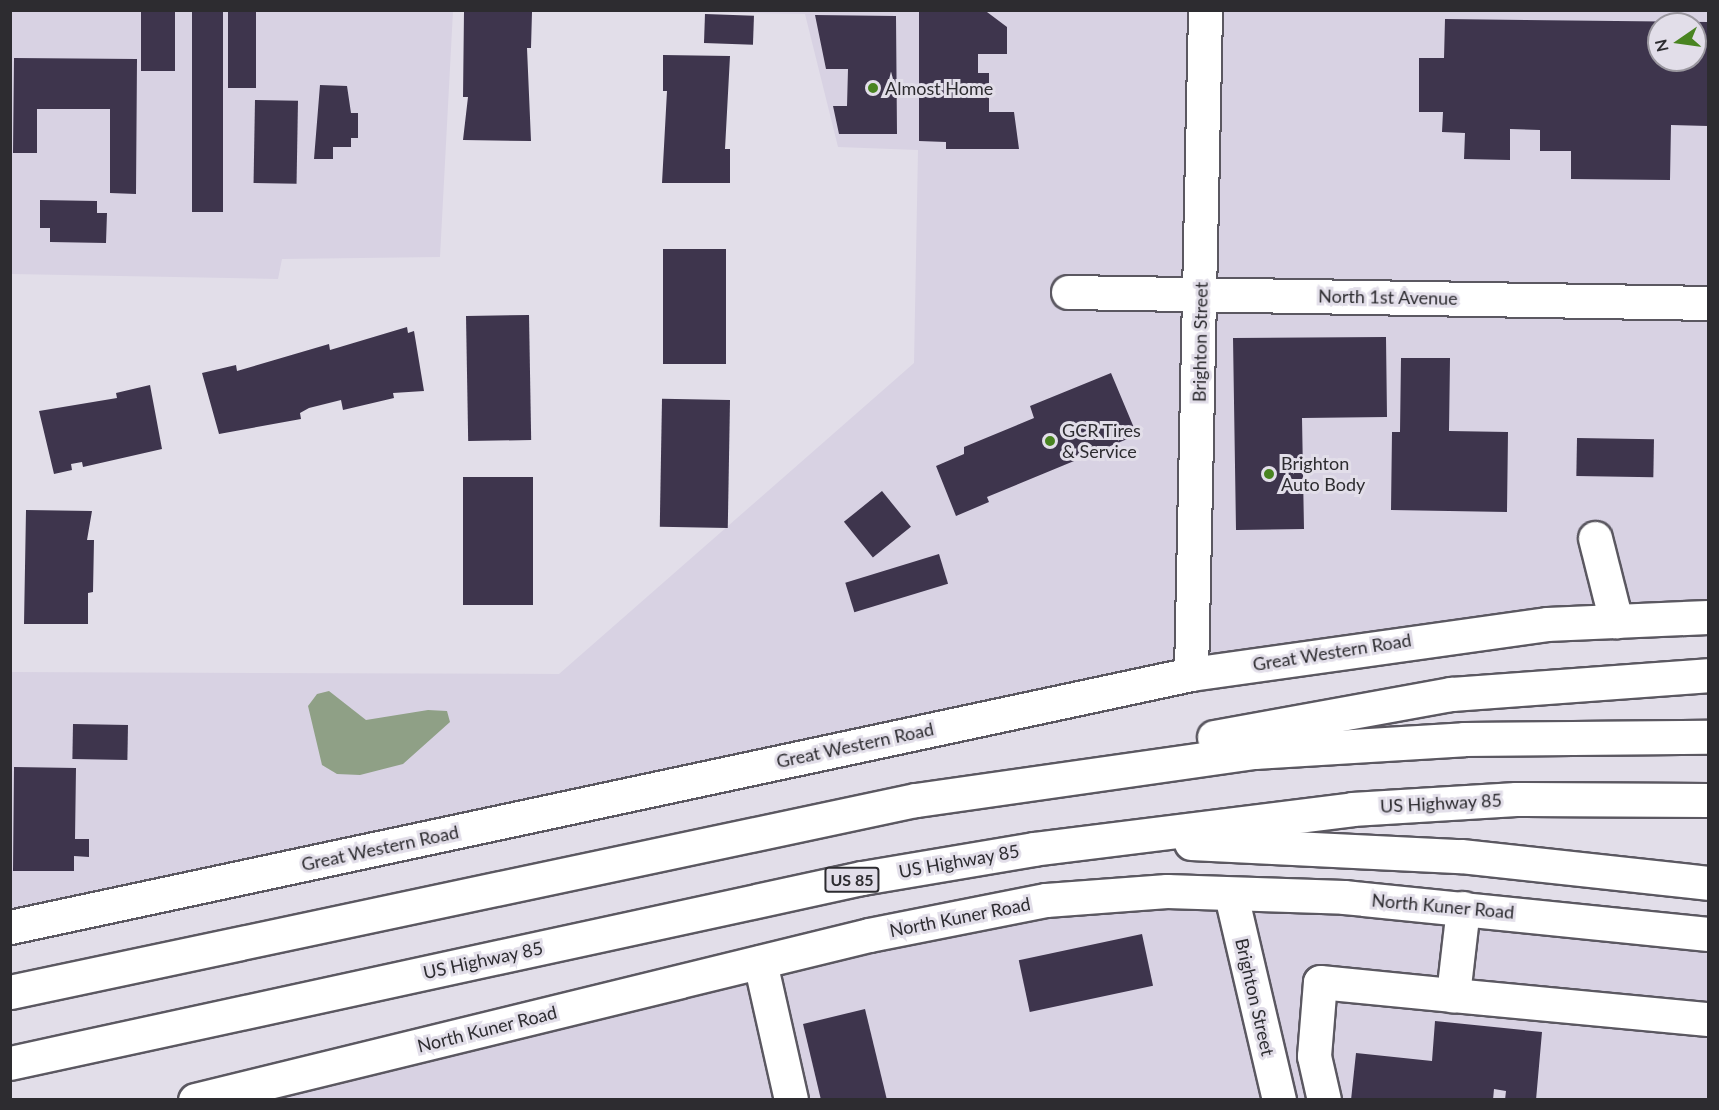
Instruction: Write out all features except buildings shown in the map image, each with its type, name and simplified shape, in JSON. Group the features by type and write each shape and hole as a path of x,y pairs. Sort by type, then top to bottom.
{"main road":[{"name":"Brighton Street","path":"1191,674 1201,294 1205,10"},
{"name":"North 1st Avenue","path":"1068,292 1708,303"},
{"path":"1595,538 1616,621"},
{"name":"Great Western Road","path":"10,927 1191,674 1393,642 1616,621 1708,616"},
{"path":"10,992 916,800 1383,704 1546,685 1708,675"},
{"path":"916,800 1254,752 1464,739 1708,737"},
{"name":"US Highway 85","path":"10,1063 862,878 1033,849 1352,809 1516,799 1708,800"},
{"path":"1033,849 1205,843 1326,846 1708,883"},
{"name":"North Kuner Road","path":"195,1100 760,962 1046,900 1144,891 1231,896 1344,897 1708,934"},
{"name":"Brighton Street","path":"1231,896 1279,1100"},
{"path":"1453,995 1463,908"},
{"path":"760,962 791,1100"},
{"path":"1324,1100 1314,1056 1320,982 1708,1019"}],"shaded area":[{"path":"11,11 453,11 440,257 282,259 278,279 11,274"},
{"path":"651,11 1708,11 1708,617 1393,642 11,927 11,672 559,674 914,363 918,150 838,147 805,14"},
{"path":"329,691 366,720 428,710 447,711 450,722 403,764 360,775 337,774 322,765 308,706 317,694"},
{"path":"1122,892 1708,934 1708,1099 195,1100"}],"place":[{"name":"Almost Home","path":"873,88"},
{"name":"GCR Tires & Service","path":"1050,441"},
{"name":"Brighton Auto Body","path":"1269,474"}]}
